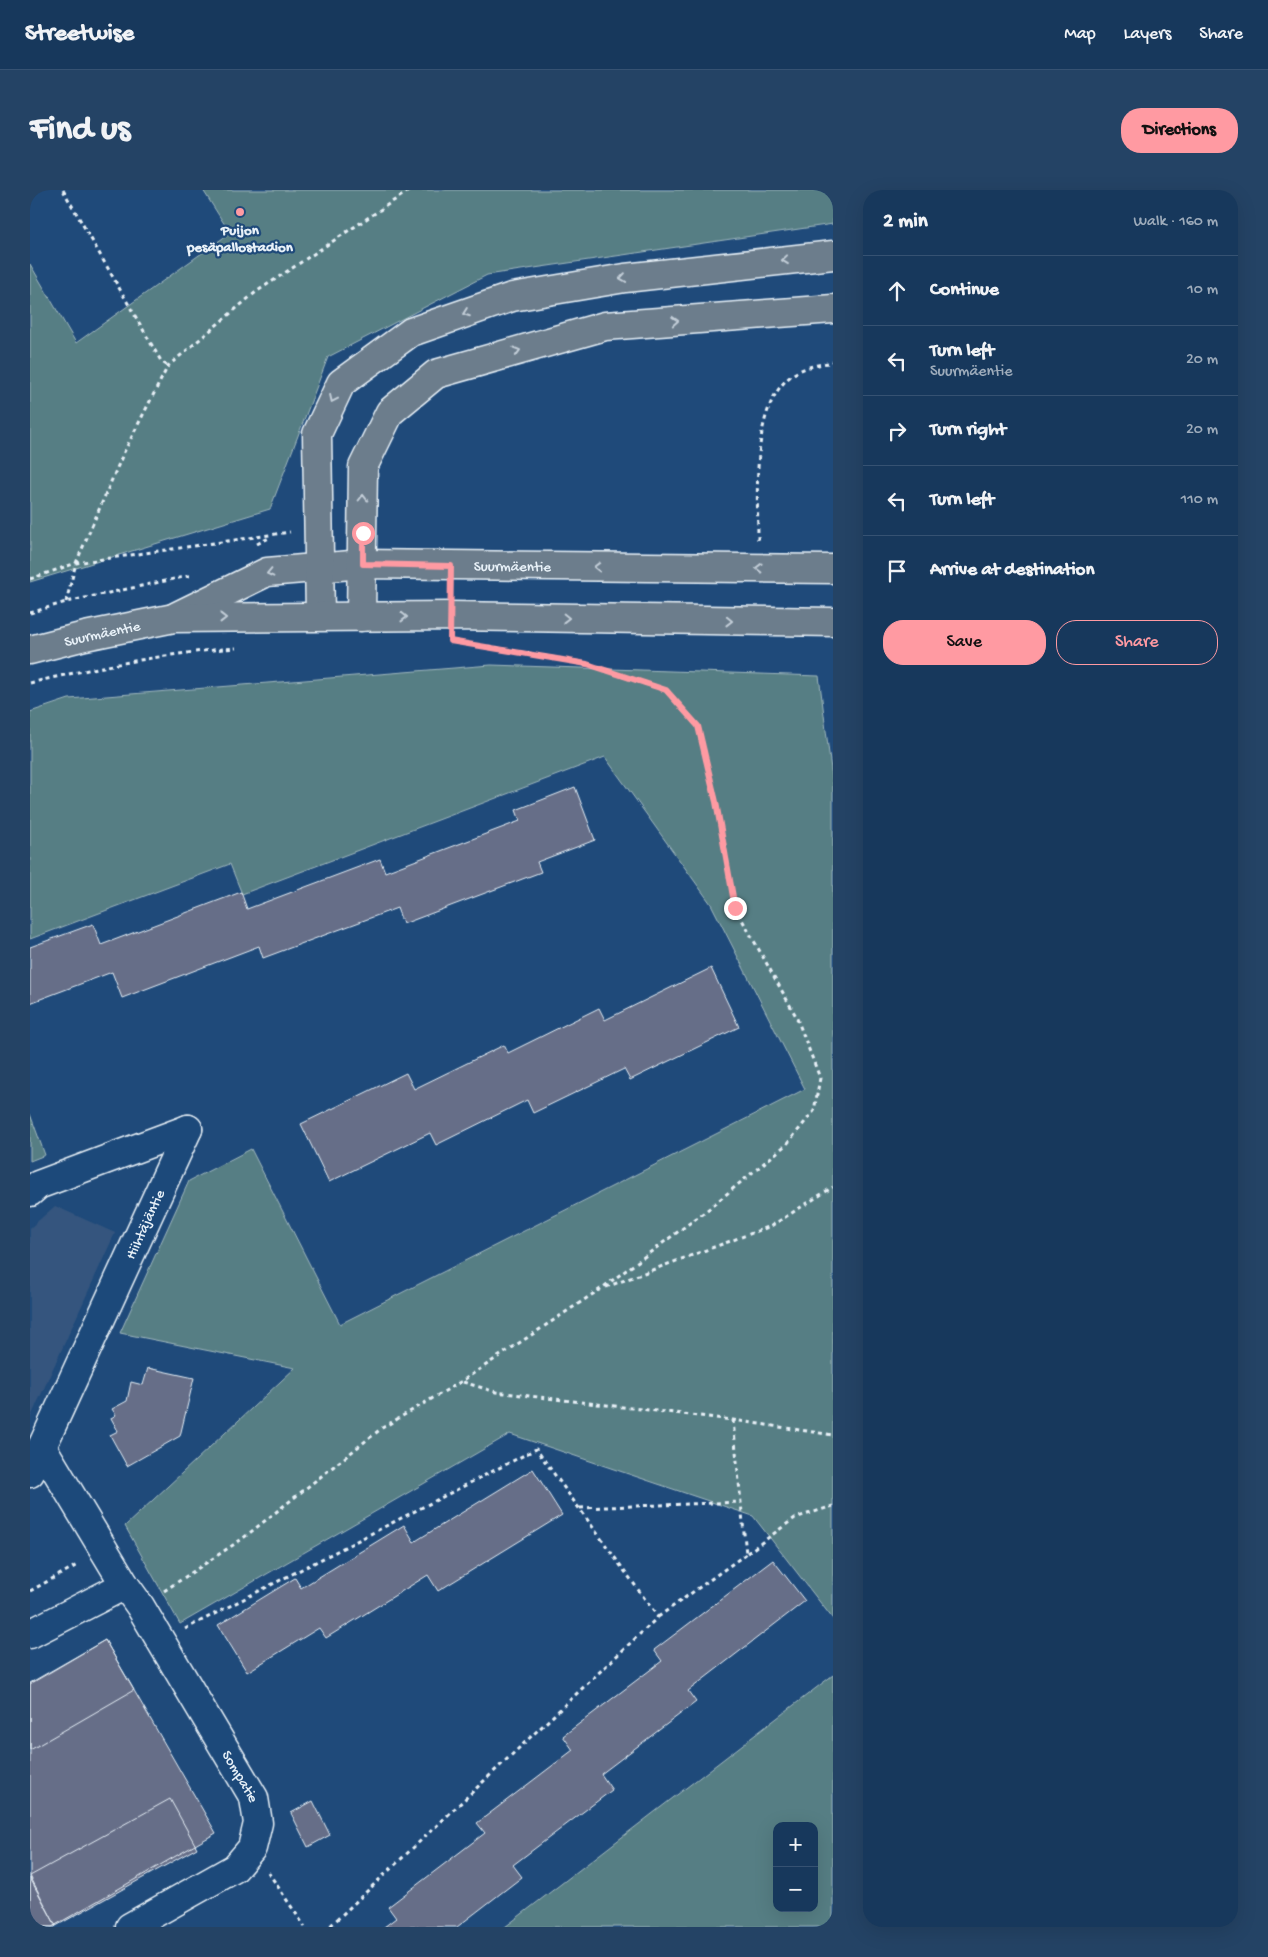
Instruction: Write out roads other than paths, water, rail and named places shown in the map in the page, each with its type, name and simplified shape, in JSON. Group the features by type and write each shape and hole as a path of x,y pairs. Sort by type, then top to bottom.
{"main road":[{"path":"320,616 317,434 341,384 411,332 512,296 625,278 833,255"},
{"path":"362,617 363,466 390,412 436,374 605,326 833,309"},
{"name":"Suurmäentie","path":"174,618 267,572 318,567 363,564 820,569"},
{"name":"Suurmäentie","path":"30,650 85,636 174,618 451,616 820,622"}],"street":[{"name":"Hiihtäjäntie","path":"30,1192 38,1185 188,1129 30,1473"},
{"name":"Sompatie","path":"42,1447 104,1551 161,1641 254,1798 258,1823 252,1848 235,1868 130,1927"},
{"path":"30,1634 132,1596"}],"place":[{"name":"Puijon pesäpallostadion","path":"240,212"}]}
